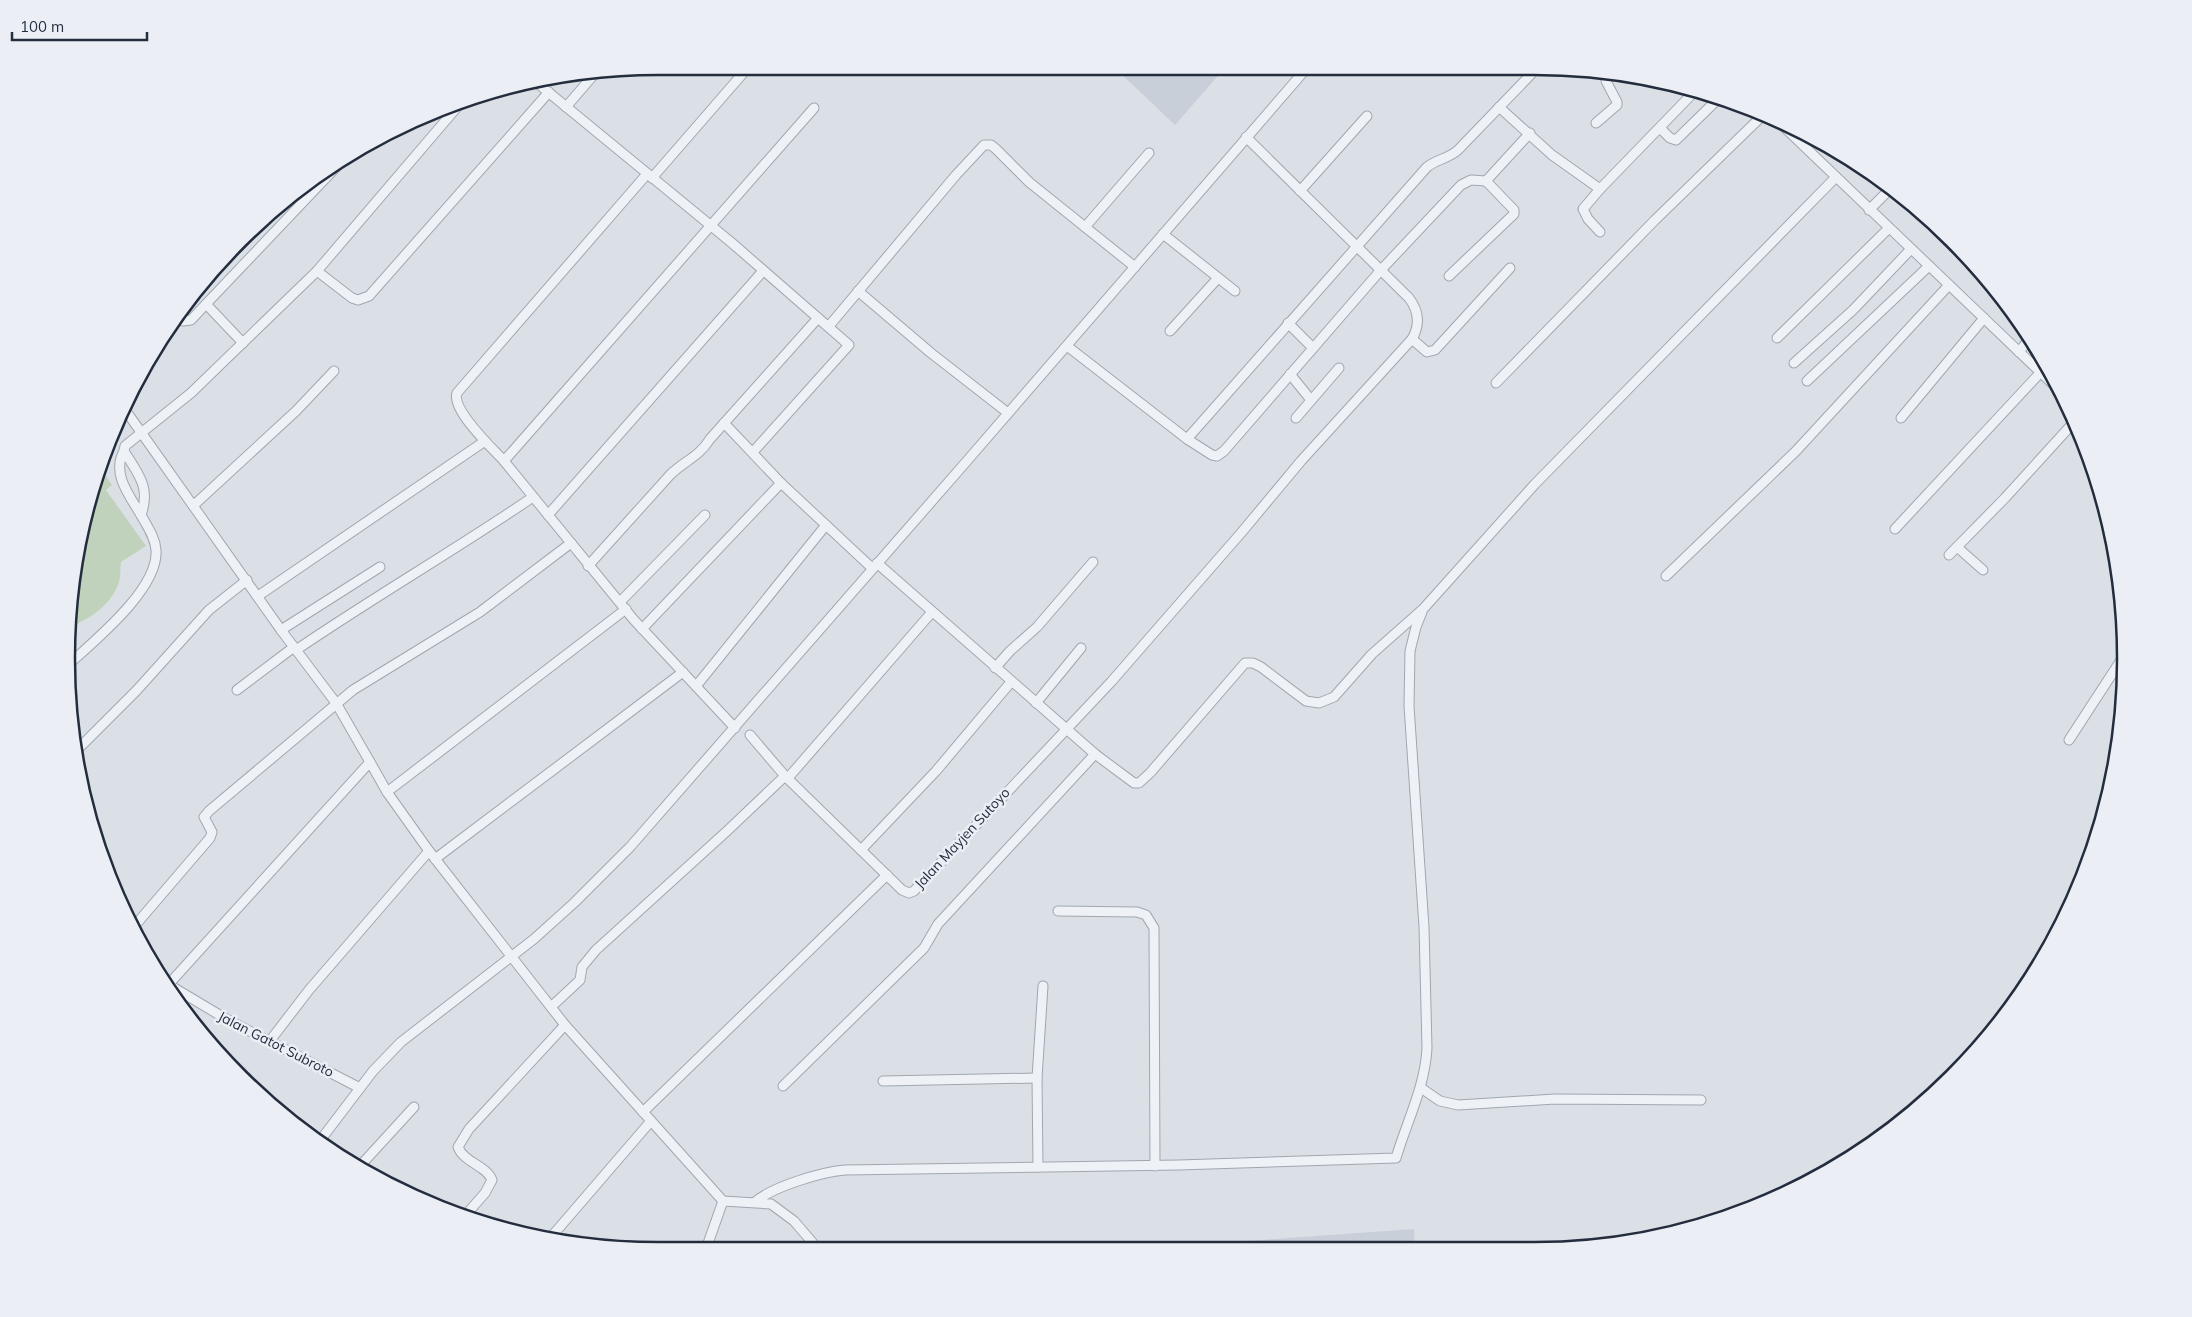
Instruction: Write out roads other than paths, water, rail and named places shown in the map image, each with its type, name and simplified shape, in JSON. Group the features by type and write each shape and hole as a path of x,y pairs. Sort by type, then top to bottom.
{"street":[{"name":"Jalan Mayjen Sutoyo","path":"741,75 457,393 456,403 462,413 504,461 588,566 642,628 737,726 749,734 787,777 902,890 909,893 914,891 1066,728"},
{"path":"323,1136 360,1088 401,1042 513,957 575,902 630,847 1301,75"},
{"path":"1187,439 1427,167 1433,162 1452,155 1530,75"},
{"path":"566,107 590,79"},
{"path":"1596,124 1617,102 1606,80"},
{"path":"542,87 566,107 654,172 710,225 818,318 833,321 848,343 849,347 753,452"},
{"path":"317,271 352,298 358,300 369,296 549,92"},
{"path":"1600,232 1588,219 1584,209 1600,189 1690,96"},
{"path":"1660,128 1670,138 1676,140 1713,104"},
{"path":"1499,107 1552,155 1600,189"},
{"path":"504,461 814,108"},
{"path":"75,658 123,611 140,592 153,571 156,547 153,538 120,475 119,464 125,446 191,393 317,271 452,113"},
{"path":"1300,191 1367,116"},
{"path":"1496,383 1655,220 1758,120"},
{"path":"1486,181 1530,134"},
{"path":"1793,135 2044,377"},
{"path":"1066,728 1111,682 1300,461 1412,339 1417,326 1415,306 1246,137"},
{"path":"833,321 956,175 984,145 991,145 996,149 1029,182 1135,267"},
{"path":"1085,227 1149,153"},
{"path":"724,423 826,525 932,612 1095,754 1134,782 1139,782 1150,773 1242,666 1249,662 1261,667 1306,701 1319,703 1327,701 1344,687 1372,654 1424,608 1535,484 1836,177"},
{"path":"1067,346 1187,439 1212,455 1222,453 1380,272 1461,185 1471,180 1486,181 1514,210 1514,214 1449,276"},
{"path":"183,320 191,320 322,182"},
{"path":"1869,210 1886,193"},
{"path":"1778,338 1889,228"},
{"path":"1163,234 1235,292"},
{"path":"1794,363 1853,310 1911,249"},
{"path":"1807,381 1929,266"},
{"path":"1412,339 1427,352 1435,350 1510,268"},
{"path":"548,515 763,270"},
{"path":"1170,331 1218,278"},
{"path":"1666,576 1796,451 1949,285"},
{"path":"858,291 925,348 1008,413"},
{"path":"206,304 243,343"},
{"path":"588,566 670,475 682,464 699,454 724,423 818,318"},
{"path":"1901,418 1984,318"},
{"path":"1288,323 1313,348"},
{"path":"2019,352 2025,344"},
{"path":"1296,418 1339,368"},
{"path":"194,506 296,411 334,371"},
{"path":"1895,529 2040,373"},
{"path":"1290,374 1311,400"},
{"path":"128,414 281,630 336,703 387,792 428,851 565,1025 723,1201 771,1204 783,1211 794,1221 811,1242"},
{"path":"1949,555 2005,498 2069,427"},
{"path":"258,596 485,441"},
{"path":"124,452 144,486 145,502 141,515"},
{"path":"642,628 781,482"},
{"path":"236,690 295,649 400,585 533,497"},
{"path":"387,792 623,606 705,515"},
{"path":"697,685 826,525"},
{"path":"138,922 210,838 212,832 205,820 206,814 336,703 382,671 480,612 513,589 571,543"},
{"path":"1957,547 1983,570"},
{"path":"995,668 1010,651 1037,627 1093,562"},
{"path":"281,630 380,567"},
{"path":"82,745 137,690 209,610 247,580"},
{"path":"755,1202 771,1192 834,1171 1155,1166 1396,1158 1421,1088 1426,1066 1427,1048 1424,927 1408,706 1410,651 1416,627 1424,608"},
{"path":"551,1007 580,980 584,963 596,950 787,777 932,612"},
{"path":"1036,703 1081,648"},
{"path":"2070,740 2117,667"},
{"path":"435,859 683,672"},
{"path":"861,850 936,771 1011,682"},
{"path":"783,1086 924,948 938,924 1095,754"},
{"path":"171,980 370,762"},
{"path":"269,1042 309,990 428,851"},
{"path":"643,1112 887,875"},
{"path":"1058,911 1137,912 1146,915 1154,928 1155,1166"},
{"path":"1038,1167 1037,1078 1043,986"},
{"name":"Jalan Gatot Subroto","path":"179,991 269,1042 360,1088"},
{"path":"470,1211 485,1193 492,1180 488,1174 462,1154 458,1147 460,1143 469,1129 565,1025"},
{"path":"884,1081 1037,1078"},
{"path":"1421,1088 1440,1101 1458,1105 1555,1099 1701,1100"},
{"path":"364,1162 414,1107"},
{"path":"555,1233 651,1121"},
{"path":"709,1242 723,1201"}]}
